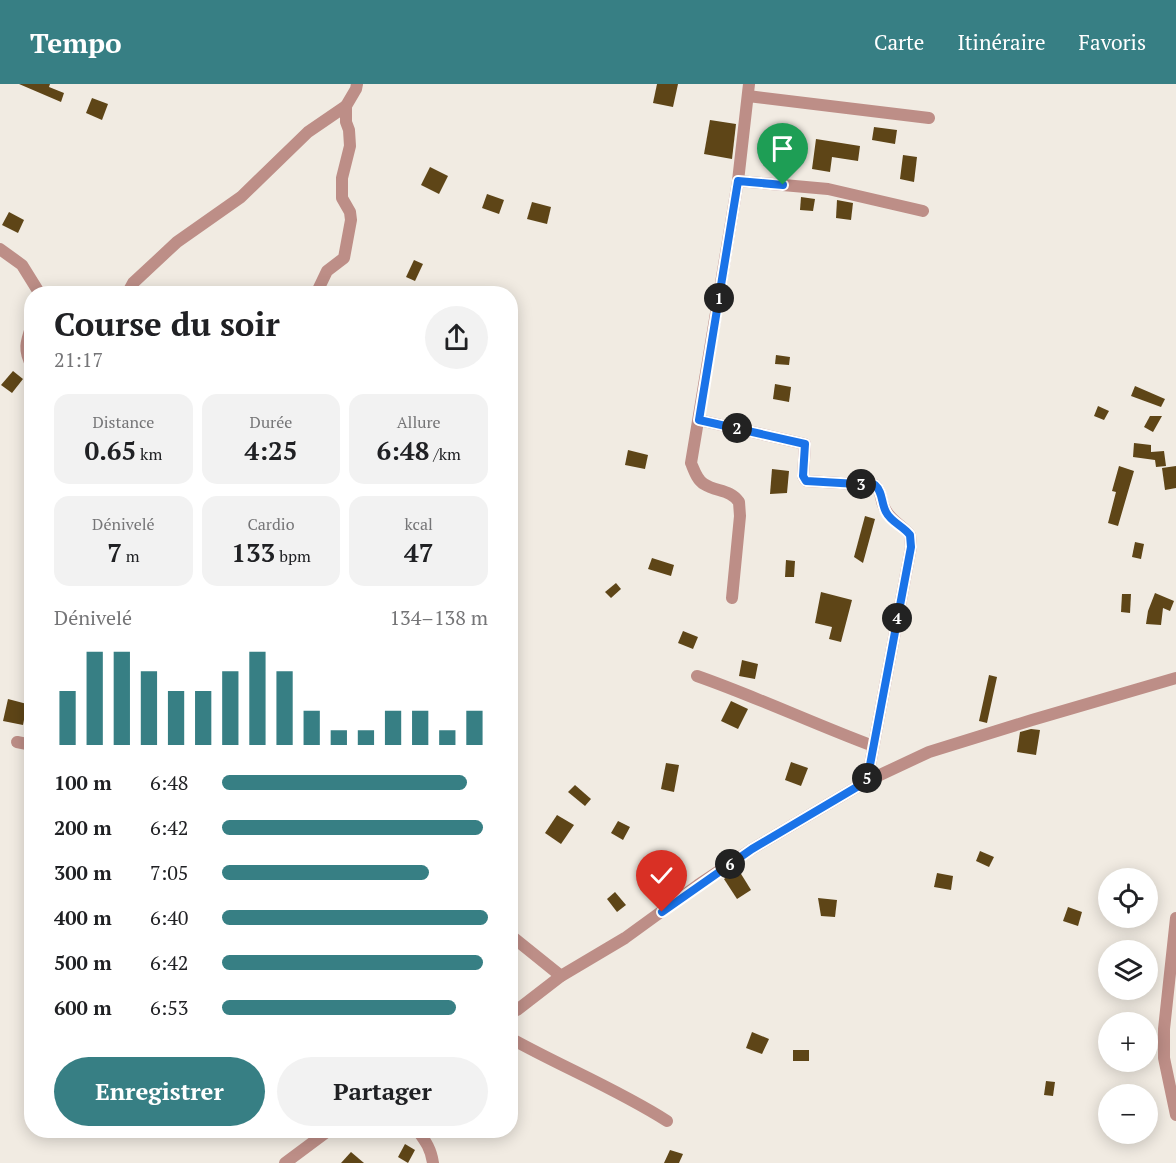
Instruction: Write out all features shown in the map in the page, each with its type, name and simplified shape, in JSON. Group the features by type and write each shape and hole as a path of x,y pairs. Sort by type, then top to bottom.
{"street":[{"path":"131,286 177,242 242,197 308,132 346,106 357,84"},
{"path":"732,598 740,502 729,493 704,484 696,476 691,463 738,181 749,90 929,118"},
{"path":"320,286 327,271 344,258 350,228 350,212 342,198 342,178 350,146 346,106"},
{"path":"738,181 828,189 923,211"},
{"path":"0,249 22,265 35,286"},
{"path":"699,420 802,443 806,447 803,476 806,481 875,485 880,491 882,504 887,513 910,535 911,547 867,781"},
{"path":"697,676 738,690 823,728 873,746"},
{"path":"518,1010 561,976 625,938 752,849 867,781 929,752 1176,678"},
{"path":"17,742 24,743"},
{"path":"1176,918 1164,1029 1164,1058 1176,1115"},
{"path":"518,941 561,976"},
{"path":"518,1043 552,1062 606,1086 667,1121"},
{"path":"285,1163 319,1138"},
{"path":"422,1138 432,1153 432,1163"}],"building":[{"path":"19,84 50,84 49,87 64,93 61,102"},
{"path":"657,84 678,84 673,107 653,103"},
{"path":"92,98 108,104 102,120 86,113"},
{"path":"710,120 736,124 732,159 704,154"},
{"path":"874,127 897,130 895,144 872,140"},
{"path":"816,139 860,146 858,161 832,157 830,172 812,169"},
{"path":"903,155 917,157 914,182 900,179"},
{"path":"430,167 448,176 439,194 421,185"},
{"path":"487,194 504,200 499,214 482,208"},
{"path":"801,197 815,199 813,211 800,210"},
{"path":"837,200 853,203 851,220 836,218"},
{"path":"532,202 551,207 547,224 527,219"},
{"path":"9,212 24,220 18,233 2,225"},
{"path":"414,260 423,264 415,281 406,277"},
{"path":"776,355 790,357 789,365 775,364"},
{"path":"13,371 23,379 12,393 1,385"},
{"path":"775,384 791,387 789,402 773,399"},
{"path":"1135,386 1165,399 1161,407 1131,396"},
{"path":"1098,406 1109,411 1104,420 1094,416"},
{"path":"1150,416 1162,416 1153,432 1144,427"},
{"path":"1134,443 1151,445 1151,452 1164,451 1166,466 1156,467 1155,460 1133,457"},
{"path":"628,450 648,455 645,469 625,465"},
{"path":"1119,466 1134,471 1118,526 1108,523 1116,492 1112,491"},
{"path":"1176,466 1176,488 1165,490 1162,468"},
{"path":"772,469 789,471 787,493 770,494"},
{"path":"865,516 875,519 863,563 854,557"},
{"path":"1135,542 1144,544 1141,559 1132,557"},
{"path":"652,558 674,565 671,576 648,569"},
{"path":"786,560 795,561 794,577 785,577"},
{"path":"616,583 621,589 611,598 605,592"},
{"path":"821,592 852,600 841,642 829,639 832,627 815,623"},
{"path":"1155,593 1174,601 1170,611 1163,608 1161,625 1146,624"},
{"path":"1122,594 1131,594 1130,613 1121,612"},
{"path":"683,631 698,637 693,649 678,643"},
{"path":"742,660 758,664 755,679 739,676"},
{"path":"989,675 997,677 987,723 979,721"},
{"path":"8,699 24,703 23,725 3,721"},
{"path":"731,701 748,709 738,729 721,721"},
{"path":"1031,729 1040,730 1036,755 1017,752 1020,732"},
{"path":"791,762 808,768 801,786 785,780"},
{"path":"666,763 679,765 674,792 661,789"},
{"path":"575,785 591,799 585,806 568,792"},
{"path":"557,815 574,825 561,844 545,833"},
{"path":"618,821 630,827 623,840 611,833"},
{"path":"980,851 994,857 989,867 976,861"},
{"path":"738,869 751,890 737,899 724,879"},
{"path":"937,873 953,876 951,890 934,887"},
{"path":"615,892 626,905 617,912 607,899"},
{"path":"818,898 837,900 835,917 821,916"},
{"path":"1068,907 1082,912 1078,926 1063,921"},
{"path":"752,1032 769,1039 762,1054 746,1048"},
{"path":"793,1050 809,1050 809,1061 793,1061"},
{"path":"1046,1081 1055,1082 1053,1096 1044,1095"},
{"path":"405,1144 415,1150 408,1163 398,1157"},
{"path":"670,1150 683,1154 679,1163 664,1163"},
{"path":"351,1152 364,1163 341,1163"}],"route":[{"path":"662,912 752,849 867,781 911,547 910,535 887,513 882,504 880,491 875,485 851,482 808,482 803,476 805,444 699,420 738,181 783,185"}]}
